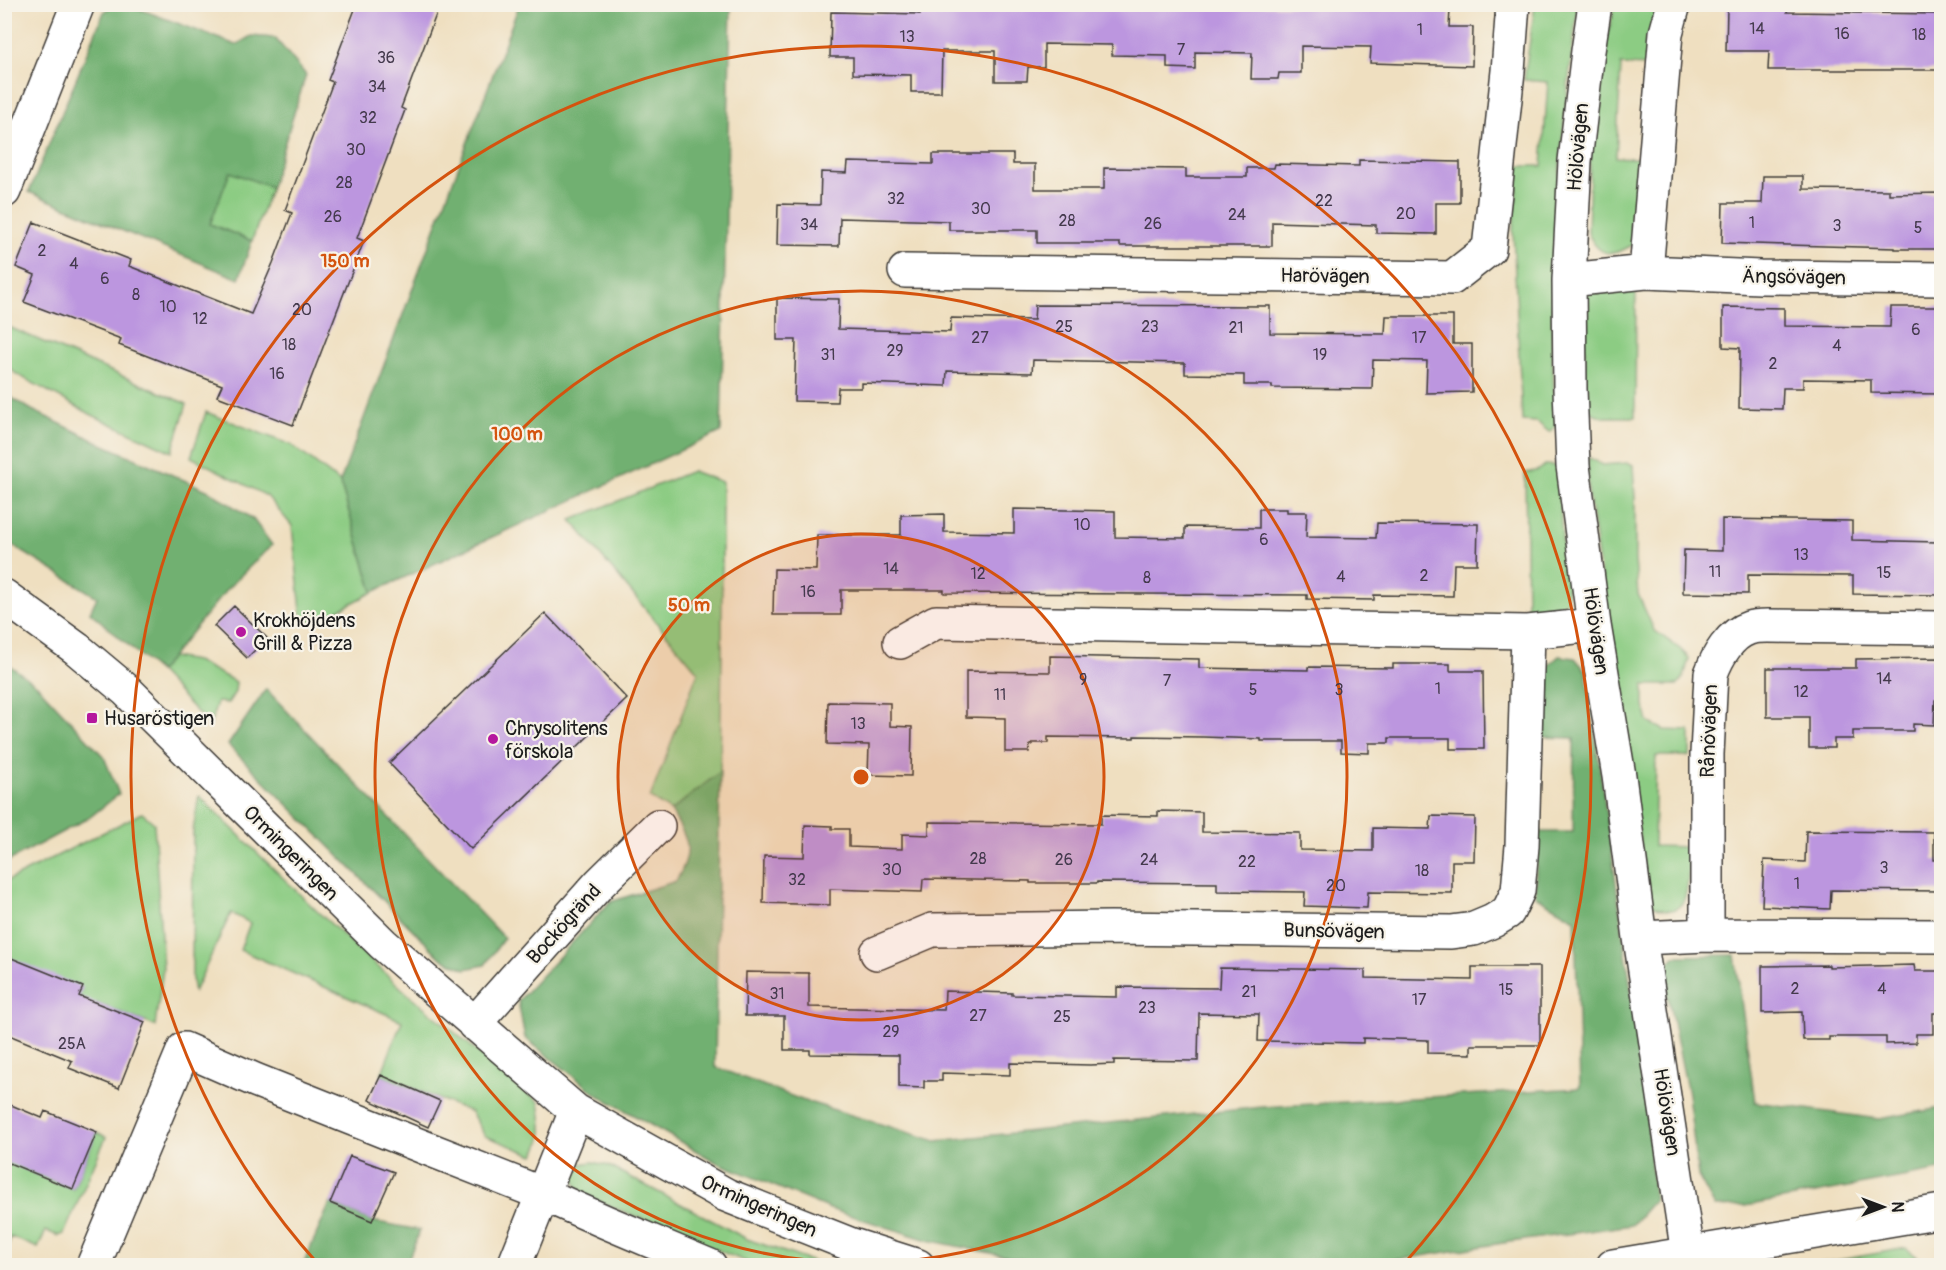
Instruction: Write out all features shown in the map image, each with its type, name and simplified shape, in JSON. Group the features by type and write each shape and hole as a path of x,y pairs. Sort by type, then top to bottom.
{"street":[{"path":"4,191 78,4"},
{"name":"Harövägen","path":"905,271 1452,278 1489,249 1513,4"},
{"name":"Hölövägen","path":"1595,4 1575,160 1569,280 1573,466 1594,625 1619,776 1640,938 1688,1254"},
{"path":"1646,272 1666,33 1674,4"},
{"name":"Ängsövägen","path":"1569,280 1646,272 1760,277 1941,279"},
{"name":"Ormingeringen","path":"4,596 77,649 126,690 383,944 576,1111 726,1195 852,1245 918,1266"},
{"path":"900,642 936,622 1528,632 1594,625"},
{"name":"Rånövägen","path":"1707,935 1707,754 1711,674 1733,637 1748,628 1768,626 1941,627"},
{"name":"Bunsövägen","path":"877,953 932,930 1112,928 1451,933 1474,929 1493,921 1508,912 1518,891 1522,846 1528,632"},
{"name":"Bockögränd","path":"474,1024 600,884 658,826"},
{"path":"1640,938 1707,935 1941,936"},
{"path":"93,1266 184,1049 543,1194 710,1266"},
{"path":"514,1266 576,1111"},
{"path":"1613,1266 1941,1211"}],"green space":[{"path":"113,4 129,5 236,45 251,36 275,38 306,75 271,187 230,172 210,224 252,241 239,279 29,192 104,12"},
{"path":"519,5 731,5 721,432 373,592 340,482"},
{"path":"1535,5 1578,6 1557,199 1552,330 1556,426 1549,432 1537,422 1522,421 1513,231 1519,166 1542,166 1548,82 1524,80"},
{"path":"1615,5 1658,5 1651,66 1621,65 1616,157 1647,159 1639,241 1624,250 1610,253 1598,248 1588,233 1592,99"},
{"path":"230,171 271,187 252,241 210,224"},
{"path":"1632,282 1636,290 1635,417 1603,417 1585,410 1584,297 1588,291"},
{"path":"4,325 187,404 172,452 92,415 16,374 5,363"},
{"path":"5,394 32,410 102,444 209,491 253,519 272,545 228,588 159,672 90,612 97,597 5,541"},
{"path":"206,412 291,445 340,482 373,592 316,622 302,620 292,526 267,496 191,457"},
{"path":"1588,457 1602,465 1629,463 1633,465 1638,594 1654,630 1689,658 1684,677 1678,685 1644,685 1644,706 1648,722 1664,730 1690,731 1690,756 1656,756 1654,846 1689,847 1686,893 1682,903 1676,909 1666,910 1653,905 1647,890 1588,490"},
{"path":"1545,465 1558,466 1562,539 1568,580 1567,601 1557,608 1539,613 1527,612 1525,473 1539,470"},
{"path":"692,471 722,482 720,772 671,811 650,798 698,672 571,520"},
{"path":"1559,656 1575,658 1586,671 1645,1088 1654,1200 1632,1225 1403,1259 1259,1266 1113,1266 1039,1263 927,1240 830,1209 716,1162 598,1095 525,1038 518,1001 610,902 676,881 686,861 687,845 682,830 671,811 720,772 715,1067 802,1100 936,1141 1262,1107 1580,1088 1575,919 1535,896 1537,832 1573,832 1574,738 1541,737 1542,671"},
{"path":"171,657 196,661 236,682 235,692 228,703 217,702 210,726 159,672"},
{"path":"5,662 37,685 104,757 119,794 90,817 5,863"},
{"path":"266,689 504,938 485,965 465,969 441,958 228,745"},
{"path":"199,796 318,912 408,994 539,1102 542,1136 534,1155 485,1136 471,1112 381,1075 402,1021 240,950 250,923 231,913 194,992 192,981 193,830"},
{"path":"142,813 154,823 163,969 155,1026 97,1003 75,1007 82,988 5,968 5,882"},
{"path":"1735,955 1755,1102 1879,1119 1941,1108 1941,1170 1745,1206 1715,1207 1698,1176 1688,1094 1662,970 1676,956"},
{"path":"97,1132 106,1137 64,1234 59,1236 46,1231 38,1248 11,1237 5,1254 5,1170 14,1154 27,1170 73,1189"},
{"path":"593,1162 609,1166 747,1239 822,1265 754,1265 586,1196 578,1188 573,1177 580,1164"},
{"path":"330,1203 372,1221 420,1230 406,1265 303,1265"},
{"path":"1906,1248 1925,1265 1812,1265"}],"building":[{"path":"357,4 440,4 401,108 405,110 357,238 364,241 293,425 217,396 222,385 119,345 121,339 24,302 35,275 16,267 34,222 131,260 129,266 251,314 292,213 285,210 333,82 328,80"},
{"path":"920,4 1305,6 1305,4 1363,4 1363,7 1450,9 1449,27 1473,27 1472,66 1370,63 1371,47 1301,46 1301,73 1279,73 1278,79 1251,79 1252,53 1195,52 1195,69 1167,68 1167,56 1112,55 1112,45 1044,44 1044,67 1028,67 1027,81 995,81 995,51 942,51 941,92 911,92 911,75 853,74 853,57 830,57 831,12 920,14"},
{"path":"1727,7 1787,8 1787,12 1941,14 1941,70 1768,70 1769,51 1726,51"},
{"path":"933,154 1013,154 1013,164 1035,164 1035,189 1104,189 1104,168 1186,169 1186,177 1247,177 1247,168 1274,168 1275,164 1359,166 1359,160 1460,162 1460,203 1436,203 1436,234 1376,233 1376,225 1272,222 1272,246 1120,246 1120,243 1037,243 1037,230 949,230 949,221 840,218 839,246 777,245 778,204 820,205 821,172 847,173 848,162 933,164"},
{"path":"1763,176 1803,176 1803,189 1889,190 1889,194 1941,193 1941,249 1722,243 1723,203 1762,203"},
{"path":"777,298 839,299 838,329 950,332 951,318 1034,320 1035,305 1270,306 1270,333 1385,334 1386,316 1453,316 1453,344 1472,344 1472,392 1426,393 1427,361 1373,360 1372,389 1272,388 1272,385 1244,385 1244,375 1185,374 1185,363 1033,360 1032,373 947,371 946,386 861,383 861,388 838,388 837,402 794,401 796,340 777,340"},
{"path":"1723,307 1784,308 1784,326 1890,327 1891,307 1941,307 1941,394 1871,393 1871,380 1803,379 1803,388 1783,388 1782,409 1739,408 1740,348 1723,347"},
{"path":"1014,509 1115,511 1115,537 1185,538 1185,527 1259,528 1259,509 1307,512 1306,537 1376,538 1377,523 1478,524 1477,564 1454,564 1453,596 1374,595 1374,600 1307,599 1307,595 944,593 944,590 841,590 841,615 773,615 774,569 816,570 817,535 901,535 901,515 944,514 944,532 1014,533"},
{"path":"1722,519 1852,521 1852,540 1938,542 1937,555 1941,555 1941,595 1853,594 1853,576 1748,575 1748,594 1683,593 1684,550 1722,551"},
{"name":"Krokhöjdens Grill & Pizza","path":"234,606 267,638 247,658 214,626"},
{"path":"545,613 627,699 471,849 389,763"},
{"path":"1050,656 1199,659 1199,668 1308,670 1308,667 1393,668 1393,664 1450,664 1450,671 1483,671 1484,749 1450,749 1450,738 1389,738 1389,743 1369,743 1369,753 1341,752 1341,741 1261,741 1261,739 1134,736 1134,738 1048,737 1048,743 1032,743 1029,752 1005,752 1005,718 966,717 966,671 1050,672"},
{"path":"1941,658 1941,700 1935,700 1934,725 1913,724 1913,731 1853,731 1853,739 1834,739 1834,748 1809,748 1809,717 1767,717 1767,668 1856,668 1856,659"},
{"path":"828,702 890,703 890,726 912,727 911,776 868,775 869,745 827,744"},
{"path":"1158,811 1202,812 1202,832 1300,833 1300,850 1373,851 1373,828 1430,829 1431,816 1475,817 1474,861 1452,861 1452,893 1368,892 1367,908 1304,906 1305,892 1217,891 1217,883 1030,883 1030,881 923,879 922,892 830,889 830,905 763,903 764,856 804,857 805,825 849,829 849,847 902,849 902,834 929,835 929,822 1101,824 1101,815 1158,816"},
{"path":"1806,831 1934,832 1934,860 1941,860 1941,891 1831,890 1830,909 1762,906 1764,860 1805,862"},
{"path":"4,955 83,987 79,996 145,1022 119,1088 69,1068 72,1061 4,1033"},
{"path":"1829,965 1829,967 1914,965 1915,971 1941,971 1941,1013 1933,1013 1933,1034 1916,1034 1916,1043 1886,1044 1886,1037 1829,1037 1829,1040 1803,1040 1802,1012 1762,1013 1762,966"},
{"path":"1472,967 1540,967 1540,1045 1471,1045 1471,1054 1428,1053 1428,1040 1363,1038 1363,1043 1258,1041 1259,1014 1199,1013 1198,1061 1114,1060 1114,1064 1090,1065 1010,1063 1010,1075 942,1073 942,1081 924,1081 924,1088 899,1087 899,1055 810,1054 810,1050 784,1050 784,1016 745,1016 746,972 809,973 809,1007 944,1010 945,991 1117,997 1117,987 1219,988 1220,968 1365,970 1365,978 1472,980"},
{"path":"381,1075 440,1101 428,1127 369,1100"},
{"path":"4,1102 42,1118 45,1111 97,1132 73,1189 4,1161"},
{"path":"350,1156 394,1172 372,1221 330,1203"}],"place":[{"name":"Krokhöjdens Grill & Pizza","path":"241,632"},
{"name":"Husaröstigen","path":"92,718"},
{"name":"Chrysolitens förskola","path":"493,739"}]}
